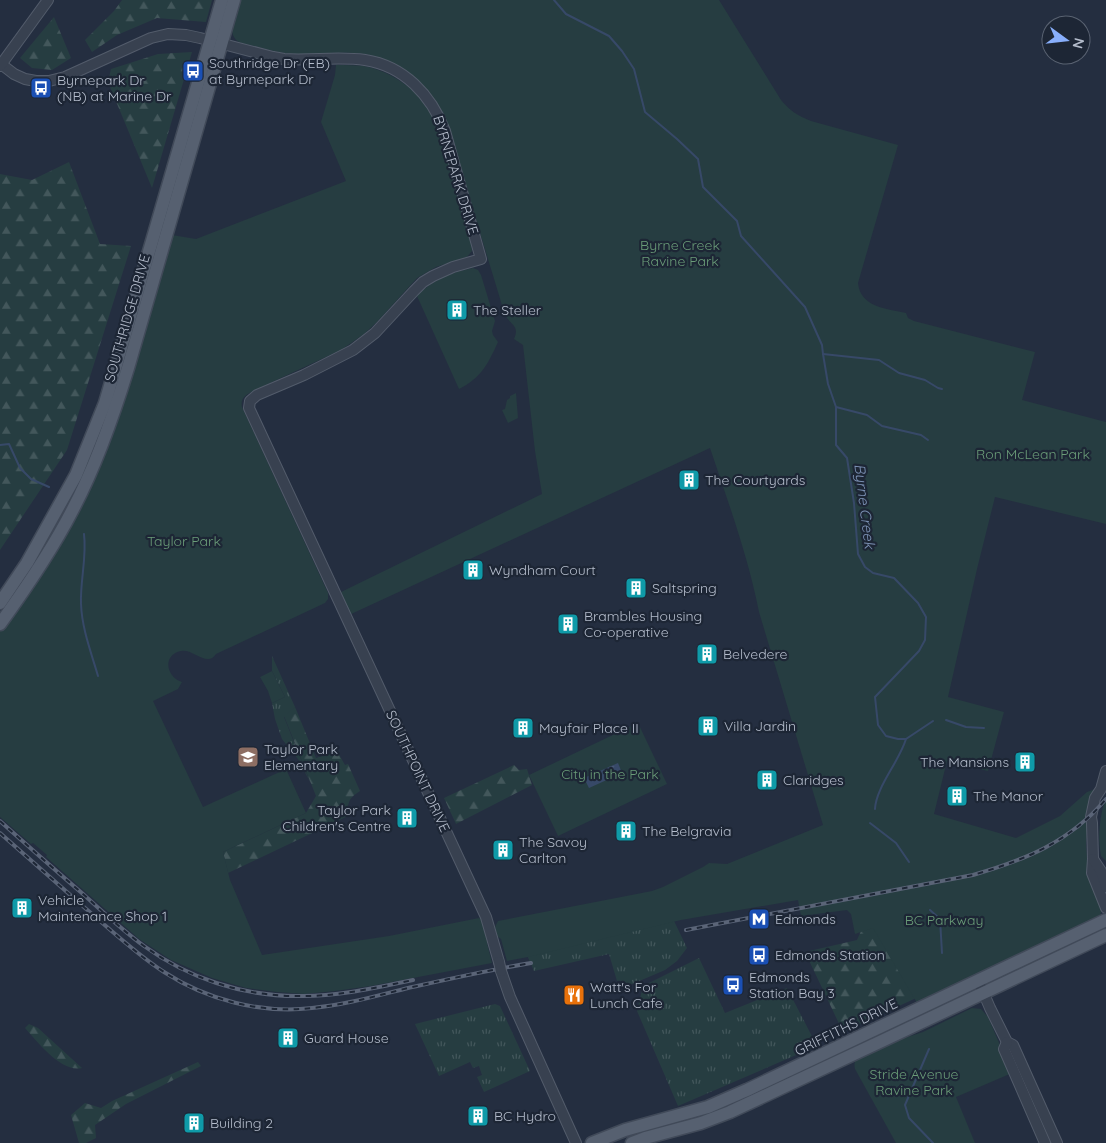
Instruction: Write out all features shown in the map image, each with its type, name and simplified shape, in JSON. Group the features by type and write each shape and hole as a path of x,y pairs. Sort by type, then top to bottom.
{"main road":[{"name":"SOUTHRIDGE DRIVE","path":"0,624 42,562 73,510 112,418 134,350 216,42 222,0"},
{"name":"SOUTHRIDGE DRIVE","path":"0,604 27,563 76,475 105,403 216,42 234,0"},
{"name":"GRIFFITHS DRIVE","path":"592,1143 625,1130 708,1107 826,1054 1106,920"},
{"name":"GRIFFITHS DRIVE","path":"632,1143 701,1123 730,1112 895,1036 1106,935"}],"street":[{"path":"0,65 48,0"},
{"name":"BYRNEPARK DRIVE","path":"0,65 24,79 49,81 65,77 151,38 168,34 216,42 284,59 364,60 398,72 413,83 432,104 441,122 481,259 453,267 433,276 414,290 375,332 352,350 304,375 257,395 249,403"},
{"name":"SOUTHPOINT DRIVE","path":"249,403 253,419 486,917 510,997 576,1143"},
{"path":"1106,771 1091,817 1092,873 1106,908"},
{"path":"1093,859 1106,887"},
{"path":"978,980 1007,1042 1013,1045 1057,1143"},
{"path":"1007,1042 1004,1049 1045,1143"}],"green space":[{"path":"122,0 212,0 206,22 157,18 117,35 92,52 85,40 114,11"},
{"name":"Byrne Creek Ravine Park","path":"239,0 719,0 781,100 791,110 811,121 898,145 858,283 864,297 876,306 906,313 908,318 914,321 1035,352 1022,400 1106,422 1106,524 995,497 948,697 1004,712 988,771 947,761 934,814 1016,838 1060,816 1087,792 1095,789 1088,817 1086,845 1088,868 1102,909 1100,916 917,1003 873,928 855,934 851,914 847,910 801,916 798,900 681,920 507,961 501,939 497,936 495,927 498,921 652,891 709,863 727,864 823,825 759,612 731,509 710,448 349,615 341,592 542,494 535,451 523,345 514,339 516,335 515,328 505,315 446,121 427,90 415,77 400,67 383,59 364,54 290,54 240,42 235,39 232,33 233,18"},
{"path":"54,17 71,58 52,70 32,68 20,58"},
{"path":"192,52 152,188 108,82 111,69 158,54"},
{"name":"Taylor Park","path":"336,65 364,66 385,73 414,91 428,108 448,159 471,236 472,251 467,257 436,267 417,278 376,323 341,350 253,391 243,399 242,407 328,593 328,599 325,603 216,654 212,658 204,658 186,651 175,653 171,657 168,666 172,676 182,682 178,689 153,701 203,807 286,769 306,813 223,852 230,880 262,955 389,936 479,918 482,919 488,939 487,943 492,963 371,986 304,994 246,988 212,978 171,960 139,939 46,857 47,855 33,843 31,844 0,817 0,630 80,506 172,235 196,239 346,181 321,122 335,75"},
{"path":"69,162 100,244 131,246 67,450 0,550 0,174 32,180"},
{"name":"The Steller","path":"473,268 478,270 481,275 495,321 492,331 493,335 498,342 483,370 467,385 459,389 417,296 429,285 443,278"},
{"path":"516,393 518,418 508,423 502,410 505,409 510,396"},
{"path":"272,656 295,707 284,717 310,782 298,759 282,739 275,719 272,703 285,697 272,671"},
{"path":"272,671 285,697 272,703 260,677"},
{"path":"295,707 316,758 337,751 345,765 348,764 360,791 350,801 348,816 228,873 223,852 306,813 316,796 284,716"},
{"name":"City in the Park","path":"638,723 667,784 558,836 529,775"},
{"path":"514,765 519,770 527,769 532,785 456,824 444,798"},
{"path":"1106,796 1106,861 1101,856 1099,833"},
{"path":"663,898 687,948 677,961 665,970 630,985 617,981 609,954 534,971 515,928"},
{"path":"865,922 1043,939 843,1032 805,952 857,940"},
{"path":"699,958 725,1013 787,988 817,1046 678,1106 637,1011 643,986"},
{"path":"495,1004 500,1006 530,1071 484,1092 477,1077 482,1075 479,1066 473,1068 470,1062 439,1076 415,1024"},
{"name":"Stride Avenue Ravine Park","path":"972,1008 981,1009 988,1017 1012,1073 956,1097 975,1143 896,1143 854,1064 858,1058 892,1042 923,1032"},
{"path":"29,1024 38,1028 82,1068 66,1066 50,1055 25,1028"},
{"path":"198,1062 201,1066 126,1104 95,1125 96,1138 86,1143 79,1143 71,1115 85,1103 101,1108 112,1101"}],"water":[{"path":"618,763 622,773 589,788 584,778"}],"waterway":[{"name":"Byrne Creek","path":"554,0 566,14 609,36 622,51 634,69 645,112 698,159 703,187 737,221 741,236 805,307 822,345 828,384 836,407 836,445 847,458 854,503 858,554 865,567 873,573 894,578 918,603 926,617 925,640 919,651 875,697 878,725 886,736 906,739 879,792 875,809"},
{"path":"823,354 879,360 899,373 925,380 942,389"},
{"path":"836,407 867,415 882,426 921,435 928,440"},
{"path":"0,445 9,444 20,468 31,479 49,487"},
{"path":"84,534 82,613 87,640 98,676"},
{"path":"946,720 966,727 984,728"},
{"path":"906,739 933,721"},
{"name":"Byrne Creek","path":"870,823 896,843 909,862"},
{"name":"Byrne Creek","path":"930,910 940,919 942,953"},
{"name":"Byrne Creek","path":"929,1049 905,1105 909,1118 933,1143"}],"railway":[{"path":"686,930 973,875 1011,863 1046,848 1077,827 1106,799"},
{"path":"0,821 136,940 161,957 197,976 236,989 256,993 297,996 341,993 413,980"},
{"path":"0,833 114,933 154,965 198,990 235,1003 273,1009 324,1007 531,963"}],"place":[{"name":"Southridge Dr (EB) at Byrnepark Dr","path":"193,71"},
{"name":"Byrnepark Dr (NB) at Marine Dr","path":"41,88"},
{"name":"The Steller","path":"457,310"},
{"name":"The Courtyards","path":"689,480"},
{"name":"Wyndham Court","path":"473,570"},
{"name":"Saltspring","path":"636,588"},
{"name":"Brambles Housing Co-operative","path":"568,624"},
{"name":"Belvedere","path":"707,654"},
{"name":"Villa Jardin","path":"708,726"},
{"name":"Mayfair Place II","path":"523,728"},
{"name":"Taylor Park Elementary","path":"248,757"},
{"name":"The Mansions","path":"1025,762"},
{"name":"Claridges","path":"767,780"},
{"name":"The Manor","path":"957,796"},
{"name":"Taylor Park Children's Centre","path":"407,818"},
{"name":"The Belgravia","path":"626,831"},
{"name":"The Savoy Carlton","path":"503,850"},
{"name":"Vehicle Maintenance Shop 1","path":"22,908"},
{"name":"Edmonds","path":"759,919"},
{"name":"Edmonds Station","path":"759,955"},
{"name":"Edmonds Station Bay 3","path":"733,985"},
{"name":"Watt's For Lunch Cafe","path":"574,995"},
{"name":"Guard House","path":"288,1038"},
{"name":"BC Hydro","path":"478,1116"},
{"name":"Building 2","path":"194,1123"}],"park label":[{"name":"Ron McLean Park","path":"1033,454"},
{"name":"BC Parkway","path":"944,920"}]}
